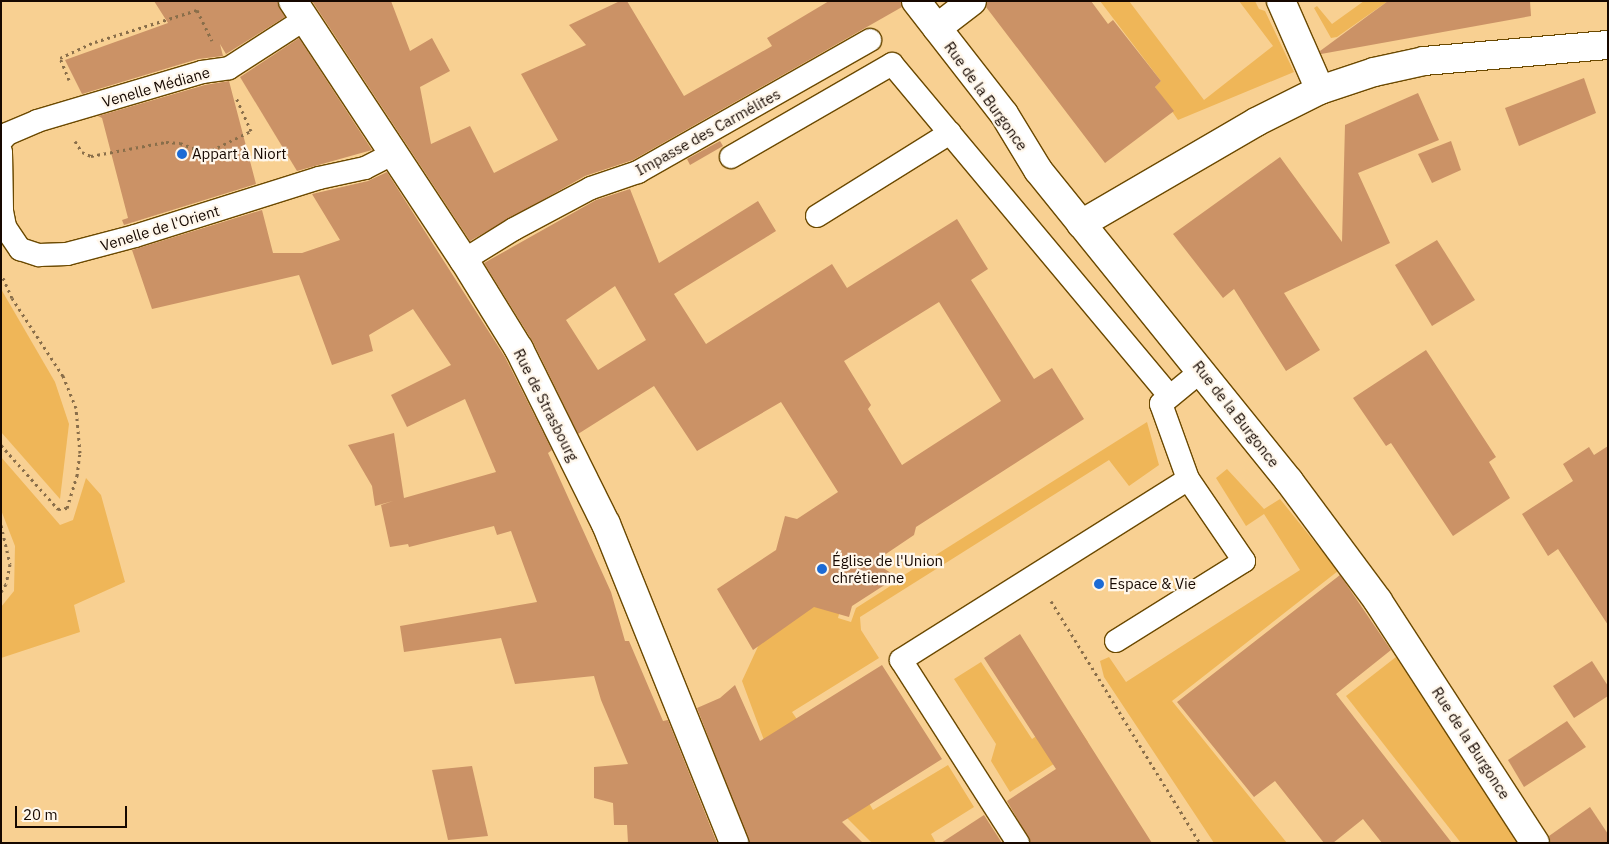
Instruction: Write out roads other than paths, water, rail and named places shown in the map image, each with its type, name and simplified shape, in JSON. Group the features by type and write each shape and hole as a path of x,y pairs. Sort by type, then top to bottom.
{"street":[{"name":"Rue de la Burgonce","path":"916,1 1004,114 1038,170 1289,481 1378,601 1535,843"},
{"path":"937,28 972,1"},
{"path":"1281,1 1320,90"},
{"name":"Rue de Strasbourg","path":"299,10 395,153 519,349 606,524 734,843"},
{"path":"1081,224 1256,122 1320,90 1374,72 1424,61 1608,46"}],"lane":[{"name":"Venelle Médiane","path":"1,141 21,126 202,72 224,69 299,10"},
{"name":"Impasse des Carmélites","path":"464,260 514,228 591,188 638,172 870,40"},
{"path":"731,157 892,64 1170,396"},
{"path":"817,216 950,133"},
{"name":"Venelle de l'Orient","path":"1,152 2,211 5,227 20,249 39,255 67,254 135,236 319,178 365,168 395,153"},
{"path":"1116,641 1244,561 1188,479 1160,404 1201,370"},
{"path":"1018,843 901,660 1188,479"}],"place":[{"name":"Appart à Niort","path":"182,154"},
{"name":"Église de l'Union chrétienne","path":"822,569"},
{"name":"Espace & Vie","path":"1099,584"}]}
